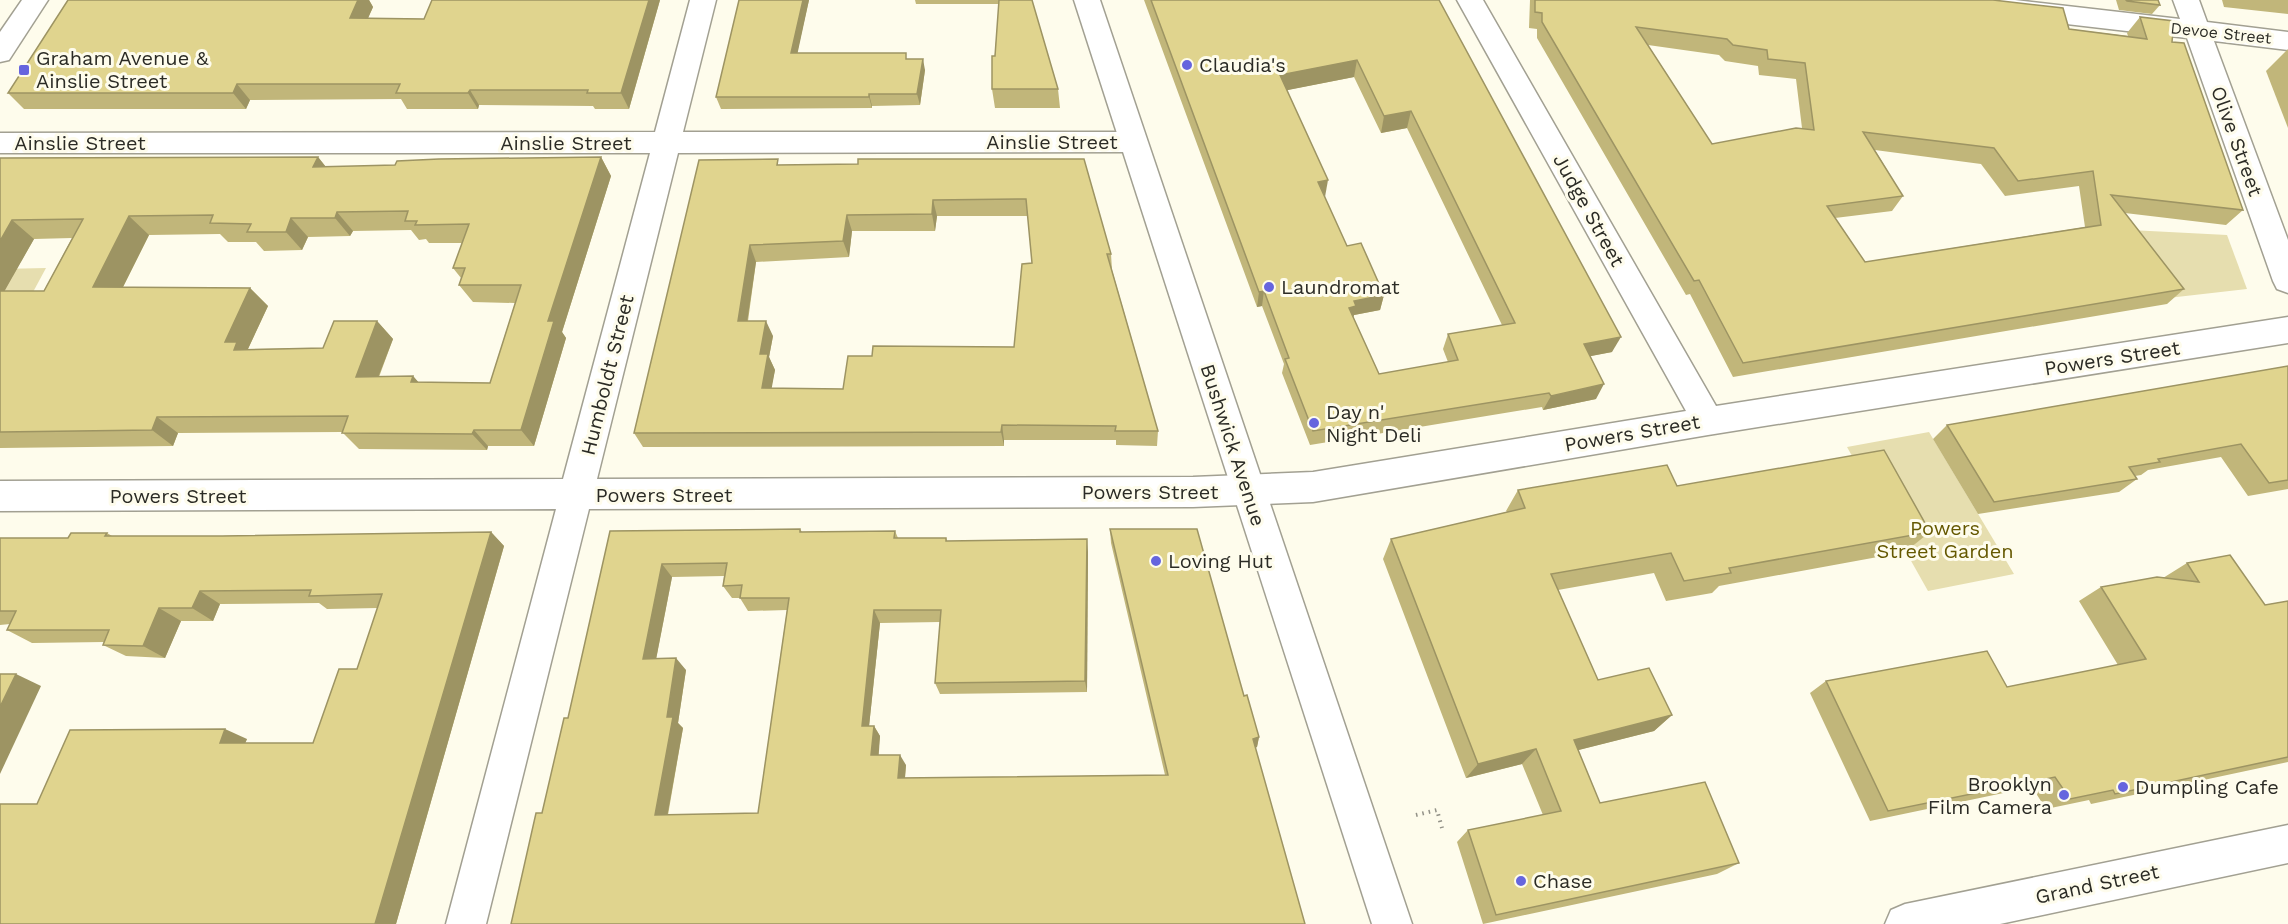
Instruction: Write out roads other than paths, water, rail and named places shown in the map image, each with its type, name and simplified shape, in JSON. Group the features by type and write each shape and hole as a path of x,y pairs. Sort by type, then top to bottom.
{"street":[{"path":"0,53 35,0"},
{"name":"Humboldt Street","path":"465,924 704,0"},
{"name":"Bushwick Avenue","path":"1087,0 1392,924"},
{"name":"Judge Street","path":"1470,0 1708,421"},
{"name":"Devoe Street","path":"1939,0 2288,40"},
{"name":"Olive Street","path":"2186,0 2288,281"},
{"name":"Ainslie Street","path":"0,143 1133,142"},
{"name":"Powers Street","path":"0,496 1249,491 1313,487 1708,421 2288,330"},
{"name":"Grand Street","path":"1905,924 2288,844"}],"place":[{"name":"Claudia's","path":"1187,65"},
{"name":"Graham Avenue & Ainslie Street","path":"24,70"},
{"name":"Laundromat","path":"1269,287"},
{"name":"Day n' Night Deli","path":"1314,423"},
{"name":"Loving Hut","path":"1156,561"},
{"name":"Dumpling Cafe","path":"2123,787"},
{"name":"Brooklyn Film Camera","path":"2064,795"},
{"name":"Chase","path":"1521,881"}],"park label":[{"name":"Powers Street Garden","path":"1945,540"}]}
